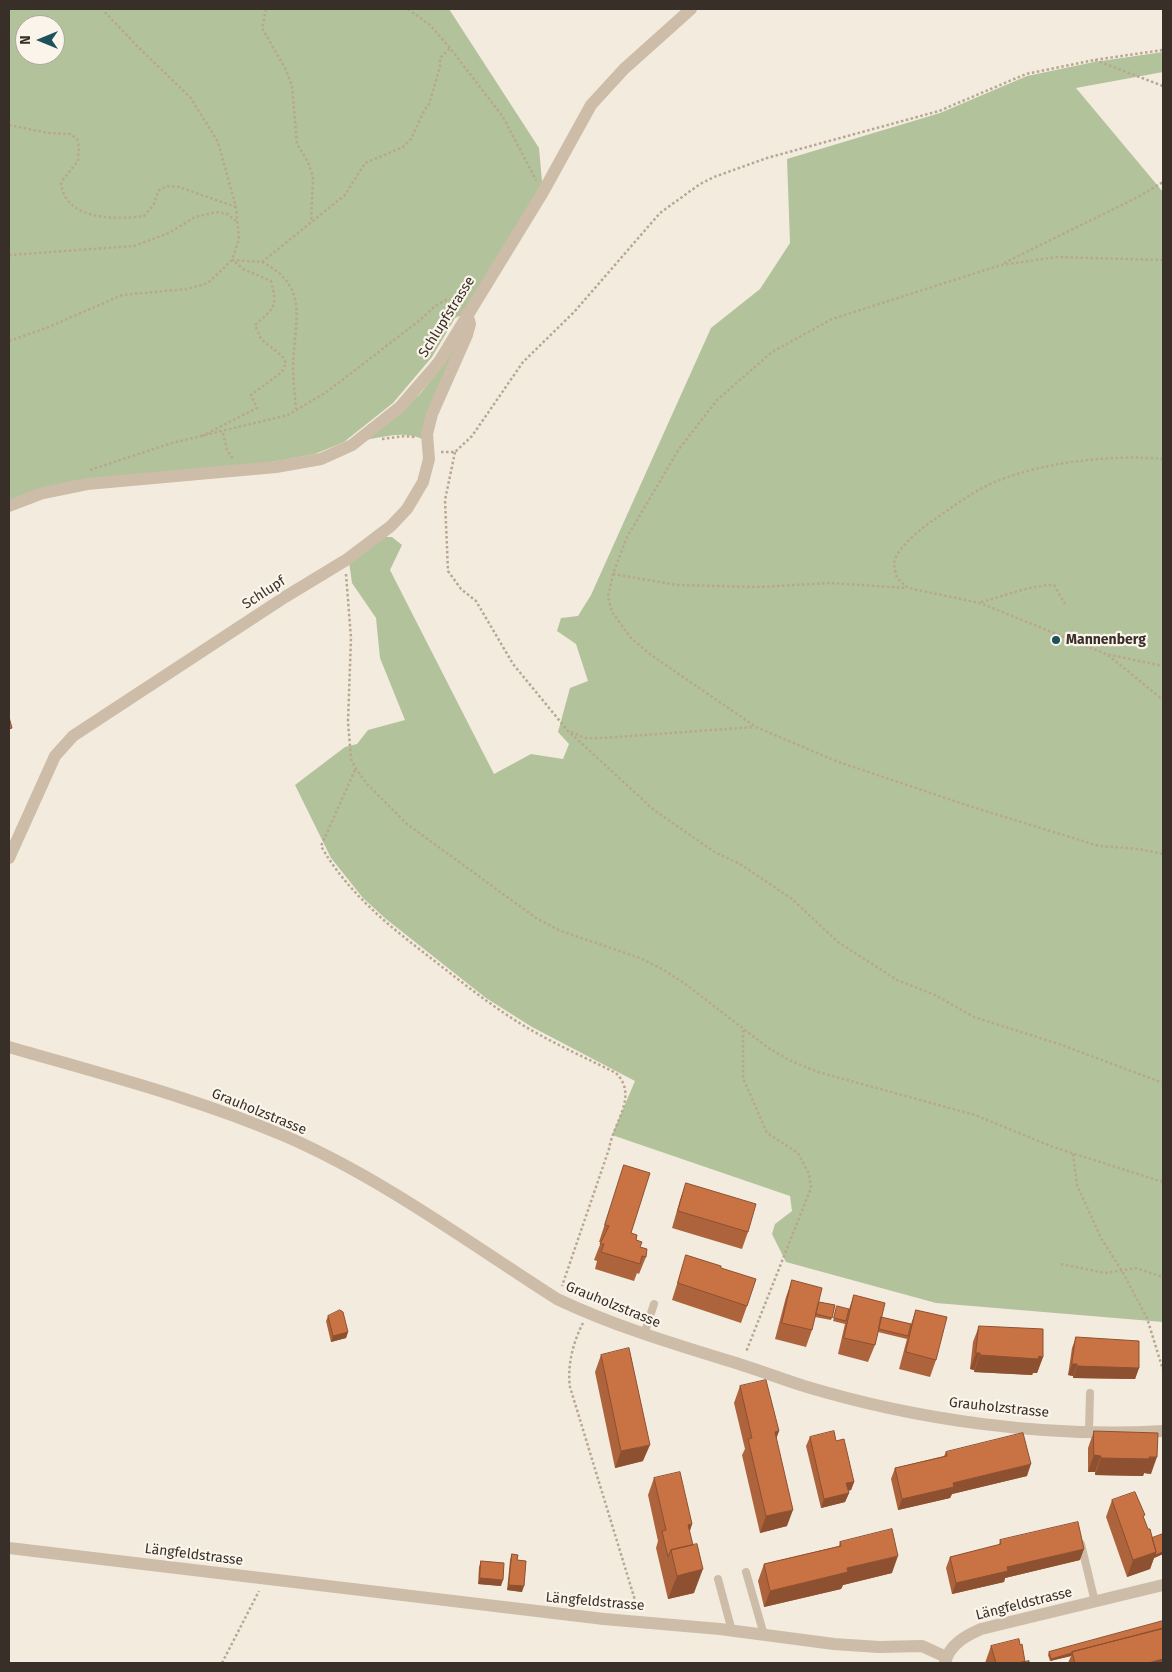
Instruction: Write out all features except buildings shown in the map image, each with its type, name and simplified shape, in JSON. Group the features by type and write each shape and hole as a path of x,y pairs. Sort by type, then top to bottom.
{"street":[{"name":"Schlupfstrasse","path":"9,506 43,493 87,484 276,467 320,459 360,439 400,407 439,362 467,313 543,192 591,105 624,69 690,9"},
{"name":"Schlupf","path":"9,858 55,756 74,736 285,596 346,560 391,526 407,509 423,482 427,470 427,434 432,414 467,335 470,324 467,313"},
{"name":"Grauholzstrasse","path":"9,1048 171,1095 286,1137 373,1182 557,1299 588,1314 644,1334 805,1386 918,1413 1006,1426 1089,1431 1163,1431"},
{"name":"Längfeldstrasse","path":"9,1548 604,1619 641,1621 852,1646 922,1646 946,1660 962,1639 981,1630 1163,1585"}],"lane":[{"path":"644,1334 654,1304"},
{"path":"1089,1431 1090,1393"},
{"path":"1079,1536 1095,1602"},
{"path":"746,1572 764,1635"},
{"path":"718,1579 732,1631"}],"path":[{"path":"9,341 49,327 122,295 187,289 208,284 232,260 239,239 236,207 218,142 190,97 138,48 102,9"},
{"path":"266,9 262,28 286,70 292,86 297,144 308,162 313,177 311,222"},
{"path":"408,9 430,25 450,48 502,117 543,192"},
{"path":"262,262 345,195 365,163 402,147 411,139 429,104 440,67 440,58 450,48"},
{"path":"1163,50 1094,60 1026,74 939,111 767,158 700,184 660,213 575,311 524,362 472,436 455,452 445,500 448,571 461,589 476,601 513,664 568,731 654,810 716,853 740,864 792,899 838,942 897,980 935,995 974,1017 1062,1045 1163,1083"},
{"path":"1094,60 1163,86"},
{"path":"9,125 49,133 70,134 77,139 79,147 78,161 61,182 62,194 74,208 82,213 129,218 144,216 154,204 158,191 167,186 179,187 236,207"},
{"path":"1163,182 1140,196 1001,264 832,320 772,352 718,400 679,449 627,537 613,574 608,597 612,612 630,638 650,655 756,727 836,761 966,806 1099,846 1139,848 1163,854"},
{"path":"9,255 134,246 169,233 195,217 216,212 227,214 236,221"},
{"path":"1001,264 1057,257 1163,260"},
{"path":"232,260 262,262 278,270 293,288 298,308 293,367 296,410"},
{"path":"200,437 257,408 251,395 282,372 286,363 282,356 261,339 256,325 273,310 275,298 270,281 243,269 232,260"},
{"path":"83,471 149,450 223,433 288,415 328,391 440,302 453,301 467,313"},
{"path":"223,433 227,450 239,469"},
{"path":"360,439 373,442 410,436 428,448 455,452"},
{"path":"908,588 897,578 894,563 904,546 922,528 968,496 996,481 1027,471 1054,466 1109,459 1163,459"},
{"path":"346,560 352,652 348,736 351,758 356,770 384,802 408,824 536,918 561,931 640,958 662,969 684,983 743,1030 782,1056 818,1072 975,1115 1073,1154 1163,1182"},
{"path":"613,574 677,585 759,587 830,583 908,588 980,603 1106,654 1163,666"},
{"path":"980,603 1009,596 1037,585 1054,585 1065,604"},
{"path":"1106,654 1163,700"},
{"path":"568,731 585,738 603,738 756,727"},
{"path":"356,770 322,846 329,859 361,900 385,922 485,1000 531,1030 616,1073 625,1085 627,1094 625,1103 611,1138 609,1149 557,1299"},
{"path":"741,1365 811,1188 809,1174 798,1154 767,1133 746,1086 743,1078 743,1030"},
{"path":"1073,1154 1077,1185 1101,1238 1122,1271 1150,1326 1163,1370"},
{"path":"1061,1264 1105,1274 1136,1268 1163,1277"},
{"path":"588,1314 581,1325 570,1362 570,1387 641,1621"},
{"path":"222,1663 265,1578"}],"green space":[{"path":"9,9 449,9 539,148 543,192 467,313 455,318 432,357 393,403 344,442 315,454 9,500"},
{"path":"1163,52 1163,72 1076,88 1163,192 1163,1322 936,1303 786,1262 772,1234 775,1224 792,1211 790,1196 612,1135 635,1081 532,1027 486,998 386,919 363,898 331,858 295,785 345,747 357,744 368,730 405,720 380,658 376,618 352,583 349,562 381,537 392,537 402,545 390,570 494,774 531,754 563,759 569,744 558,732 570,688 588,681 576,644 557,631 561,618 578,616 591,595 711,328 760,289 790,243 787,159 940,113 1027,76 1094,62"},
{"path":"462,331 424,440 410,435 402,435 365,440 419,395 439,370"}],"place":[{"name":"Mannenberg","path":"1056,640"}]}
